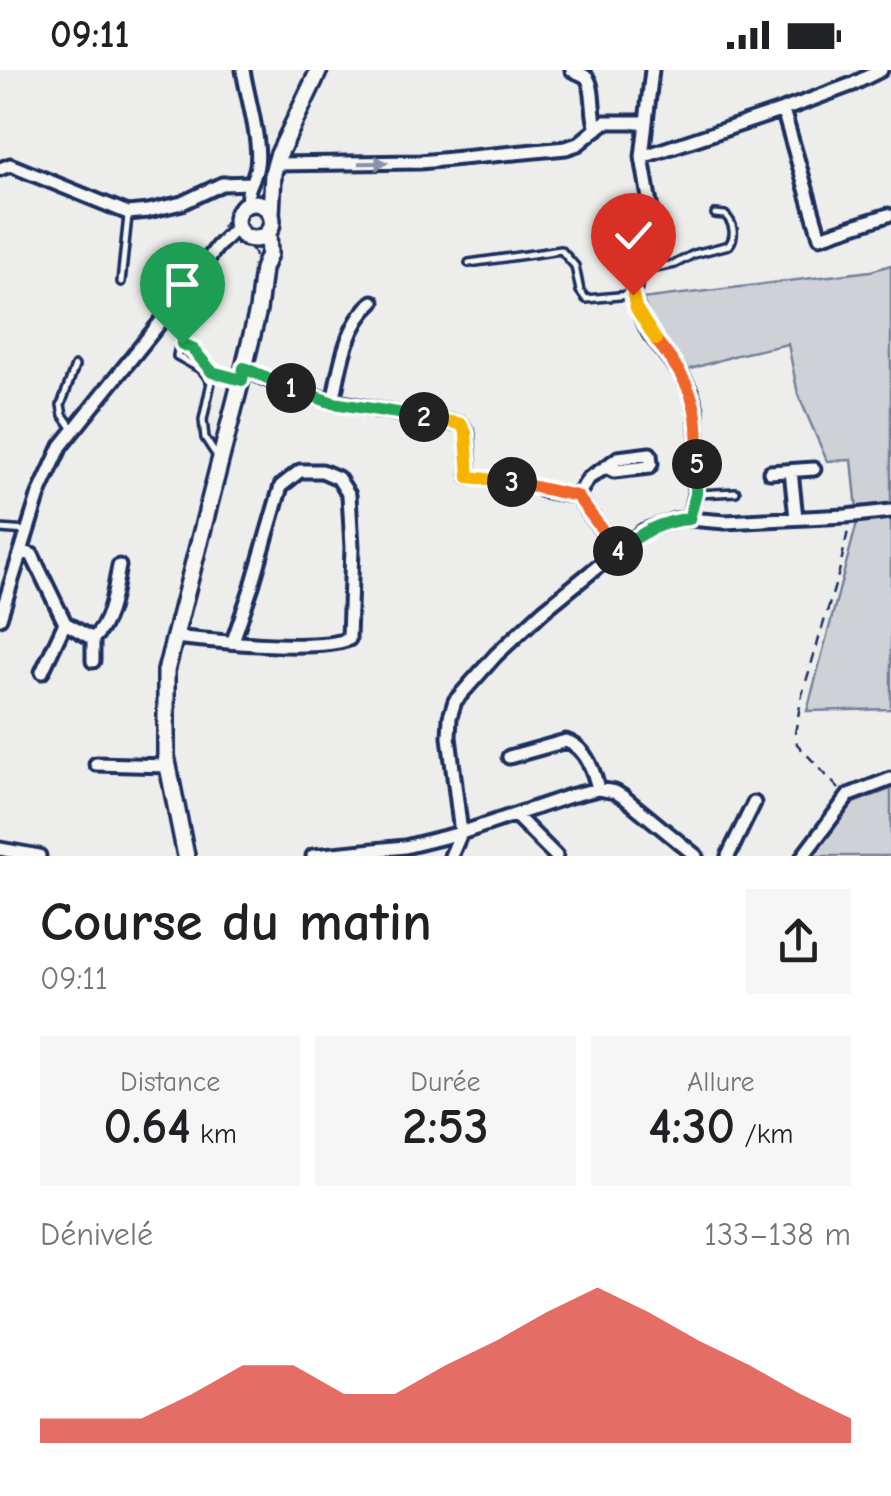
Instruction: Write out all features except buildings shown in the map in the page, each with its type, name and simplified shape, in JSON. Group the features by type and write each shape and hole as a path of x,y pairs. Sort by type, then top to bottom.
{"main road":[{"path":"260,236 242,236 236,228 236,216 243,206 264,192 269,168 319,70"},
{"path":"186,856 167,766 166,672 258,310 263,269 260,236 272,224 269,168"},
{"path":"251,203 264,206 271,215"}],"street":[{"path":"243,70 255,136 269,168"},
{"path":"572,70 584,74 589,82 596,129"},
{"path":"652,70 642,156 652,229 633,295 650,334 692,392 697,436 694,520"},
{"path":"642,156 783,110 881,70"},
{"path":"783,110 820,237 888,216"},
{"path":"0,169 10,165 128,213 182,202 222,184 250,182 269,168 420,162 566,148 578,144 605,122 646,122"},
{"path":"250,182 247,191 251,203"},
{"path":"0,618 50,467 74,429 180,299 216,247 236,228"},
{"path":"333,403 344,352 362,311 373,302"},
{"path":"243,374 333,403 461,424 466,433 469,477"},
{"path":"577,496 590,478 606,467"},
{"path":"770,472 814,469"},
{"path":"174,638 233,642 336,645 349,639 352,518 349,495 338,478 322,470 300,471 281,486 233,642"},
{"path":"792,471 796,518"},
{"path":"542,490 577,496 617,552"},
{"path":"451,856 461,832 449,738 454,701 543,610 644,531 675,520 724,522 891,511"},
{"path":"21,551 32,555 65,622 93,639"},
{"path":"92,661 93,639 108,615 119,566"},
{"path":"42,672 65,622"},
{"path":"510,758 566,741 573,743 595,775 598,790"},
{"path":"96,764 167,766"},
{"path":"803,856 847,797 891,778"},
{"path":"313,856 405,847 598,790 626,798 696,856"},
{"path":"728,856 754,803"},
{"path":"514,815 556,856"},
{"path":"0,849 39,856"}],"lane":[{"path":"121,282 128,213"},
{"path":"637,272 730,245 733,226 725,216 715,214"},
{"path":"470,263 561,250 574,266 586,299 633,295"},
{"path":"211,382 202,370 177,356 179,346 192,348 212,372 243,374"},
{"path":"74,429 62,415 61,405 75,366"},
{"path":"220,464 205,438 203,420 211,382 222,374"},
{"path":"696,494 736,492"},
{"path":"0,529 28,531"}],"path":[{"path":"469,477 542,490"},
{"path":"847,797 797,744 795,733 852,516"}],"shaded area":[{"path":"891,265 891,709 807,711 858,519 852,460 827,461 798,394 788,344 687,370 657,333 641,299 871,271"},
{"path":"891,789 891,856 811,856 853,803"}],"route":[{"path":"182,344 192,348 212,372 242,380 244,368 333,403 461,424 466,433 469,477 577,496 617,552 644,531 689,519 696,494 698,449 692,392 650,334 633,295"}]}
